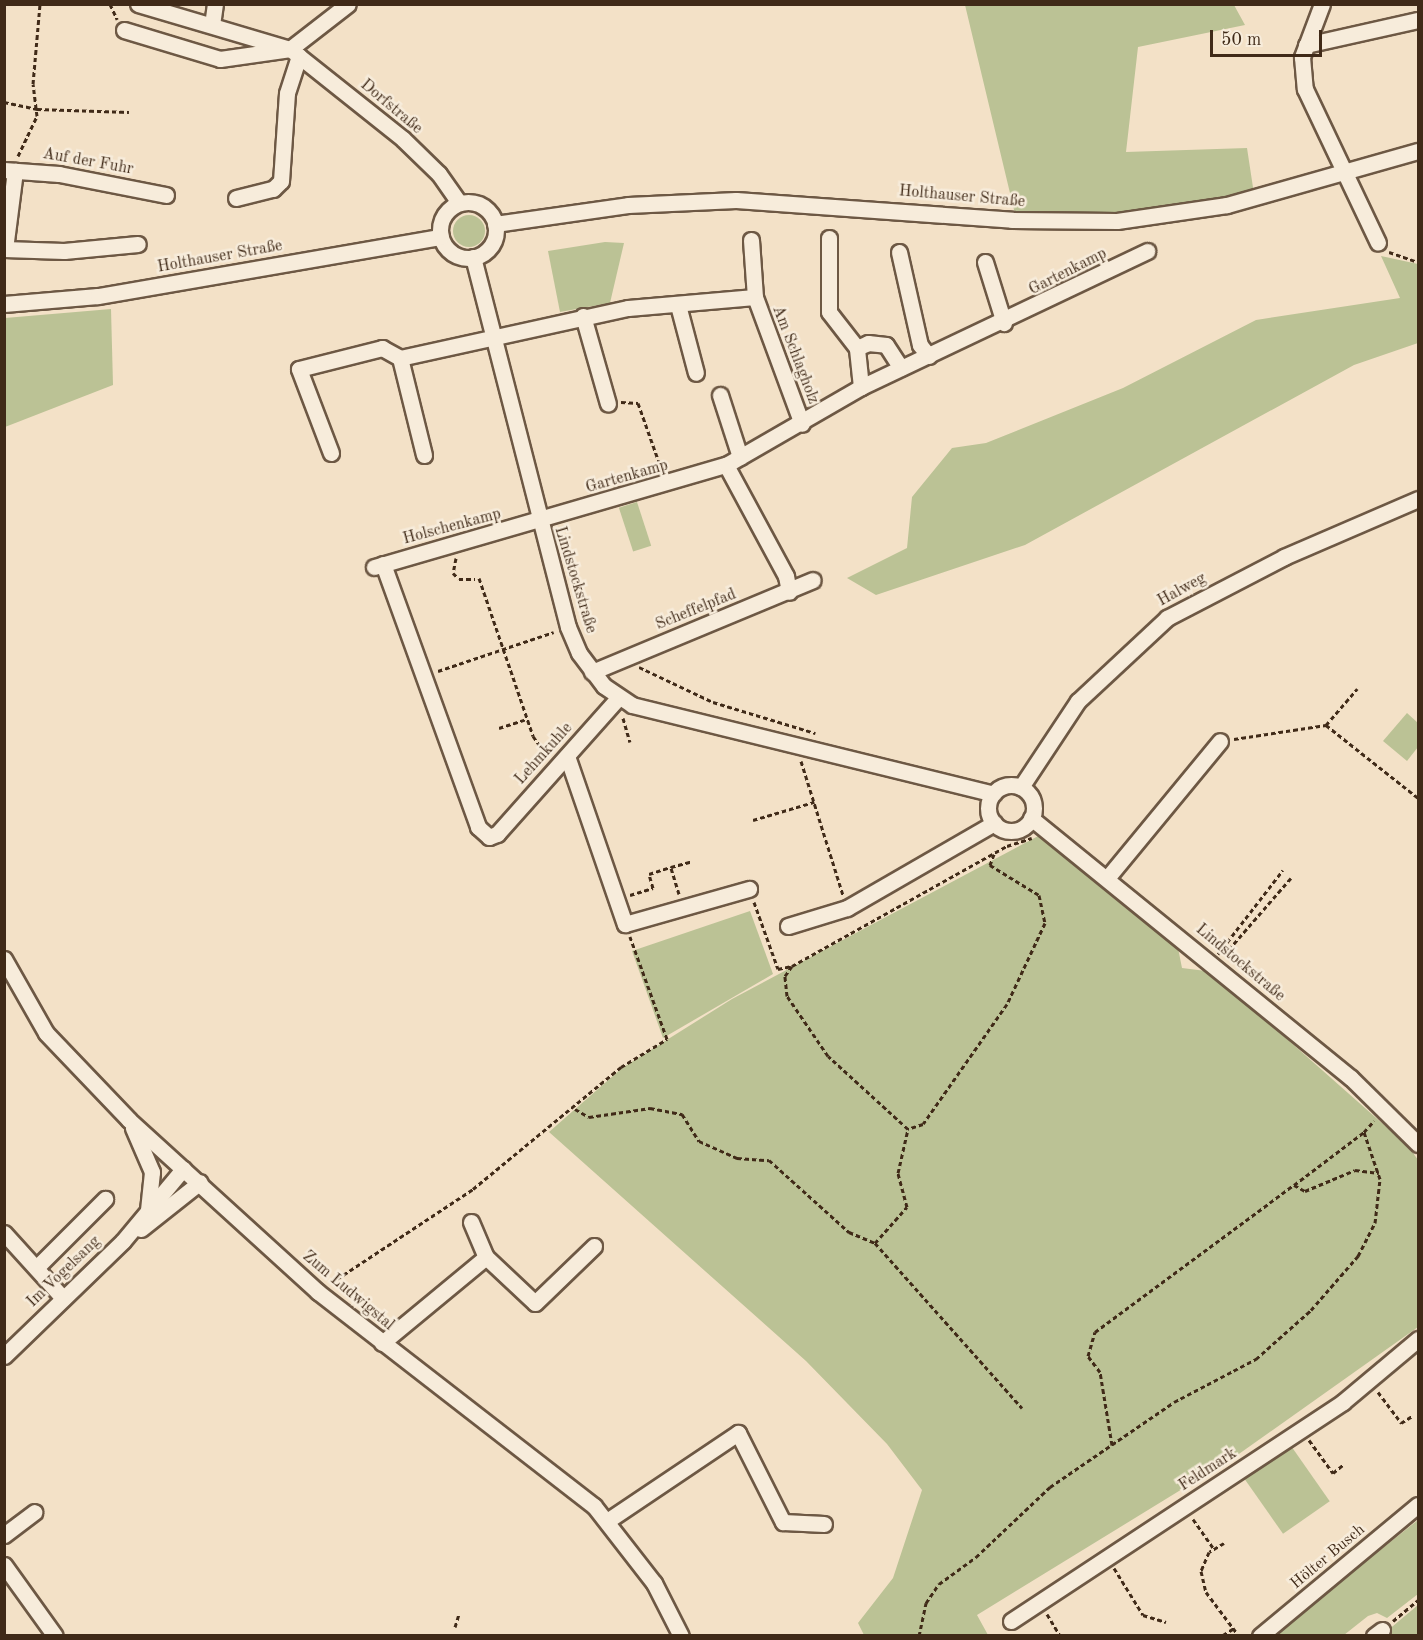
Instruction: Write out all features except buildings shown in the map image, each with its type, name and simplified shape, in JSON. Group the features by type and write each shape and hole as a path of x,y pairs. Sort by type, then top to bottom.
{"street":[{"name":"Dorfstraße","path":"138,4 294,52 403,139 439,174 459,203"},
{"path":"212,25 215,4"},
{"path":"124,30 220,59 294,52 348,4"},
{"path":"1322,4 1306,45 1305,89 1343,174 1378,243"},
{"path":"1306,45 1419,20"},
{"path":"236,198 273,189 281,181 287,93 294,52"},
{"name":"Holthauser Straße","path":"495,224 628,205 736,200 1012,220 1117,221 1227,205 1419,151"},
{"path":"10,170 5,249 64,251 138,244"},
{"name":"Auf der Fuhr","path":"10,170 58,174 166,195"},
{"path":"459,203 482,206 495,224 491,245 473,257 450,251 441,237 443,217 459,203"},
{"name":"Holthauser Straße","path":"4,304 98,296 441,237"},
{"path":"829,238 829,312 857,348 861,387"},
{"name":"Am Schlagholz","path":"751,240 755,297 802,424"},
{"name":"Gartenkamp","path":"538,522 726,465 802,424 861,387 1004,323 1147,251"},
{"path":"899,252 920,345 929,356"},
{"name":"Lindstockstraße","path":"473,257 494,335 538,522 568,627 592,672 618,698"},
{"path":"985,262 1004,323"},
{"name":"Am Schlagholz","path":"400,358 583,316 755,297"},
{"path":"678,305 696,373"},
{"path":"583,316 608,404"},
{"path":"857,348 868,343 886,345 901,368"},
{"path":"331,453 299,369 381,348 400,358 424,455"},
{"path":"720,395 740,457"},
{"path":"726,465 786,576 789,592"},
{"name":"Halweg","path":"1022,787 1078,701 1167,618 1284,557 1419,500"},
{"name":"Holschenkamp","path":"425,676 379,566 538,522"},
{"name":"Scheffelpfad","path":"592,672 789,592 813,580"},
{"name":"Lehmkuhle","path":"425,676 478,827 489,837 497,834 618,698"},
{"path":"618,698 993,794"},
{"path":"1107,878 1220,741"},
{"path":"563,760 618,899 625,924 749,889"},
{"path":"788,926 847,908 994,823 1014,830 1031,818 1034,804 1022,787 1002,787 993,794 988,806 994,823"},
{"name":"Lindstockstraße","path":"1031,818 1213,963 1386,1109 1419,1143"},
{"name":"Zum Ludwigstal","path":"4,959 46,1033 129,1120 200,1182 318,1292 555,1473 607,1521 654,1583 681,1635"},
{"path":"129,1120 152,1172 147,1212"},
{"name":"Im Vogelsang","path":"123,1241 183,1169"},
{"name":"Im Vogelsang","path":"4,1356 123,1241 200,1182"},
{"path":"36,1268 105,1199"},
{"path":"471,1222 486,1257 535,1303 594,1246"},
{"path":"4,1233 63,1298"},
{"path":"382,1343 486,1257"},
{"name":"Feldmark","path":"1011,1621 1301,1430 1369,1382 1419,1339"},
{"path":"607,1521 738,1433 783,1522 824,1524"},
{"name":"Hölter Busch","path":"1260,1635 1419,1505"},
{"path":"4,1534 34,1512"},
{"path":"7,1573 55,1635"}],"path":[{"path":"10,170 37,109 33,84 40,4"},
{"path":"4,102 37,109 129,112"},
{"path":"1378,243 1419,262"},
{"path":"608,404 638,403 666,484"},
{"path":"465,542 453,573 459,579 477,578 538,749 563,760"},
{"path":"425,676 568,627"},
{"path":"625,658 713,702 826,737"},
{"path":"1220,741 1326,725 1357,689"},
{"path":"618,698 630,742"},
{"path":"499,728 526,719"},
{"path":"1326,725 1419,798"},
{"path":"796,745 847,908"},
{"path":"753,820 814,802"},
{"path":"749,889 778,969 792,966 994,854 1046,828"},
{"path":"908,1129 923,1124 1007,1005 1044,923 1039,895 990,865 994,854"},
{"path":"618,899 653,888 649,874 690,862"},
{"path":"671,867 683,907"},
{"path":"1213,963 1283,870"},
{"path":"1213,963 1237,945 1291,878"},
{"path":"318,1292 473,1189 575,1109 621,1067 667,1039 625,924"},
{"path":"792,966 785,976 786,996 828,1056 908,1129"},
{"path":"575,1109 589,1117 650,1108 682,1114 699,1141 737,1158 769,1160 849,1232 874,1243 1022,1408"},
{"path":"1112,1445 1100,1372 1088,1356 1095,1332 1364,1132 1386,1109"},
{"path":"874,1243 907,1207 898,1173 908,1129"},
{"path":"919,1635 926,1603 939,1584 976,1557 1050,1487 1194,1389 1256,1359 1311,1310 1358,1256 1375,1223 1379,1173 1364,1132"},
{"path":"1294,1185 1305,1191 1354,1170 1379,1173"},
{"path":"1369,1382 1401,1423 1412,1416"},
{"path":"1301,1430 1333,1473 1344,1464"},
{"path":"1185,1507 1214,1550"},
{"path":"1224,1543 1203,1560 1206,1592 1239,1635"},
{"path":"1108,1557 1143,1615 1166,1622"},
{"path":"1378,1633 1419,1600"},
{"path":"1040,1602 1060,1635"},
{"path":"455,1627 459,1614"},
{"path":"1223,1635 1234,1628"}],"green space":[{"path":"965,5 1234,5 1245,25 1138,47 1126,152 1247,148 1254,194 1156,213 1015,214"},
{"path":"469,215 480,220 485,231 480,242 469,247 458,242 453,231 458,220"},
{"path":"605,242 624,243 610,303 560,312 548,251"},
{"path":"1381,256 1418,264 1418,343 1354,365 1025,545 876,595 847,578 907,548 912,497 952,448 986,443 1123,388 1256,320 1400,298"},
{"path":"111,309 113,385 5,427 5,318"},
{"path":"637,502 651,546 633,552 619,508"},
{"path":"1407,713 1418,723 1418,747 1407,761 1383,741"},
{"path":"1042,834 1178,948 1182,968 1206,971 1236,994 1409,1147 1418,1160 1418,1327 1236,1456 977,1615 988,1635 864,1635 858,1623 893,1578 922,1490 887,1444 806,1361 549,1132 622,1068 732,999"},
{"path":"750,911 773,974 663,1038 632,951"},
{"path":"1289,1443 1330,1501 1283,1534 1242,1476"},
{"path":"1418,1520 1418,1594 1387,1618 1377,1613 1368,1616 1344,1635 1273,1635"},
{"path":"1418,1605 1418,1635 1381,1636 1393,1626"}]}
